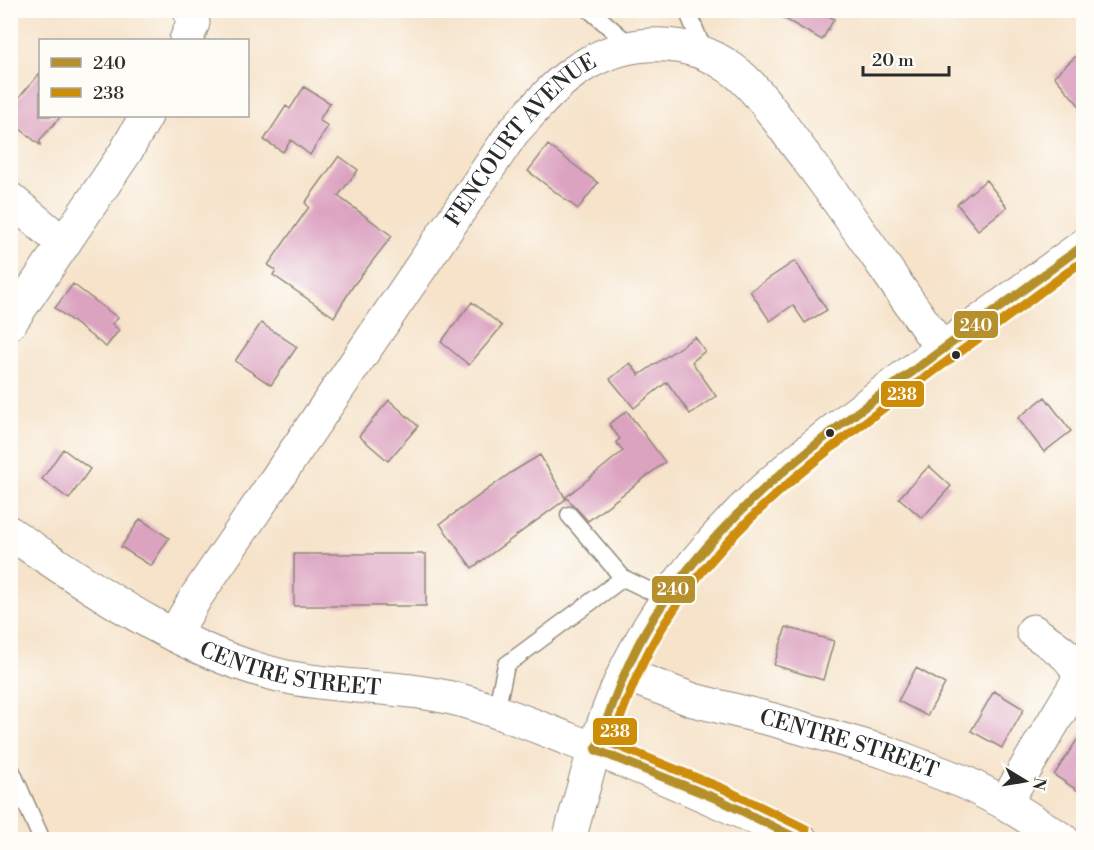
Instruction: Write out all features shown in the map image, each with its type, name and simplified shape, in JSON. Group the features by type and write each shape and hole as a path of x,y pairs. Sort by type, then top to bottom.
{"street":[{"path":"186,39 193,23 190,10"},
{"name":"FENCOURT AVENUE","path":"174,635 195,597 513,132 570,75 599,56 631,46 656,44 678,46 705,54 732,69 758,95 830,189 942,349"},
{"path":"10,323 125,153 145,117"},
{"path":"10,199 64,244"},
{"path":"568,840 596,750 624,674 667,599 709,544 754,496 801,455 1083,245"},
{"name":"CENTRE STREET","path":"10,533 102,594 174,635 235,660 283,676 438,695 496,711 720,800 801,840"},
{"path":"1005,803 1078,681 1078,672 1074,663 1033,632"},
{"name":"CENTRE STREET","path":"624,674 693,700 774,720 885,752 964,782 1005,803 1063,840"}],"lane":[{"path":"590,10 631,46"},
{"path":"687,10 705,54"},
{"path":"569,515 623,579 667,599"},
{"path":"496,711 506,665 623,579"},
{"path":"10,767 42,840"}],"building":[{"path":"769,10 819,10 834,19 822,40"},
{"path":"1083,50 1083,110 1054,76"},
{"path":"39,74 39,117 60,117 40,140 40,145 10,121 10,108"},
{"path":"304,87 330,103 319,120 328,126 310,155 291,140 283,152 264,140 286,106 290,109"},
{"path":"548,145 598,183 578,209 528,171"},
{"path":"339,156 358,170 338,196 392,236 353,286 334,317 273,275 276,270 268,265 309,207 305,203"},
{"path":"986,180 1007,207 978,230 957,204"},
{"path":"795,261 827,310 805,323 793,305 770,321 750,291"},
{"path":"73,284 118,318 112,324 119,330 106,347 55,308"},
{"path":"472,302 502,326 469,365 441,342"},
{"path":"261,323 297,347 271,385 235,361"},
{"path":"695,337 705,351 692,362 716,396 690,414 667,382 634,408 610,379 630,363 639,375"},
{"path":"1045,397 1071,431 1044,452 1018,418"},
{"path":"389,400 418,426 388,461 359,436"},
{"path":"627,411 665,462 588,521 566,497 623,451 616,442 620,439 609,424"},
{"path":"63,449 90,469 69,499 42,479"},
{"path":"540,455 566,499 472,568 440,524 512,472"},
{"path":"929,466 951,486 922,518 899,498"},
{"path":"140,519 169,538 151,566 121,547"},
{"path":"294,554 426,554 426,606 294,606"},
{"path":"786,627 834,641 823,680 774,665"},
{"path":"916,668 945,684 927,716 898,701"},
{"path":"994,691 1024,709 1002,748 971,731"},
{"path":"1083,731 1083,794 1054,775"}],"transit line":[{"name":"240","path":"596,750 628,665 645,633 680,579 709,544 773,481 807,452 1084,245"},
{"name":"238","path":"806,829 724,789 611,743 641,666 665,623 691,586 719,551 782,489 851,433 1084,260"},
{"name":"240","path":"596,750 720,800 800,840"}]}
